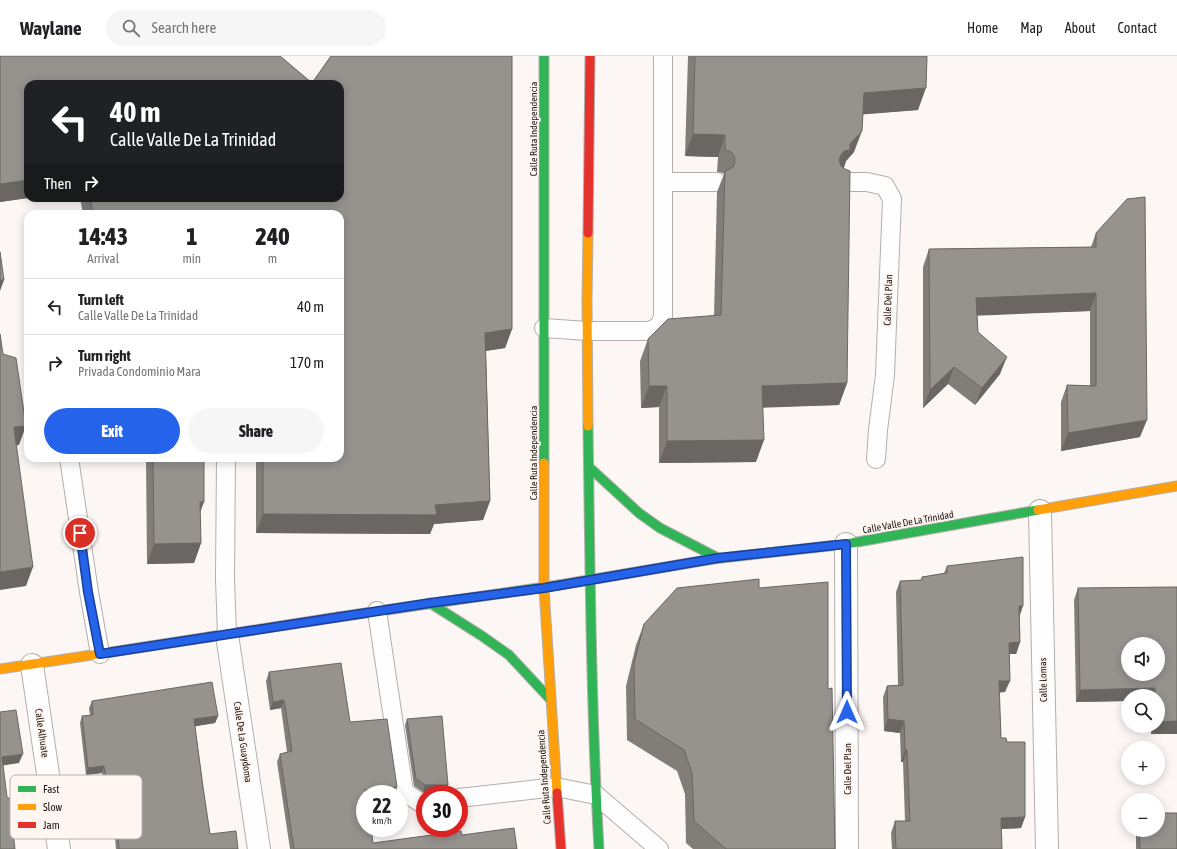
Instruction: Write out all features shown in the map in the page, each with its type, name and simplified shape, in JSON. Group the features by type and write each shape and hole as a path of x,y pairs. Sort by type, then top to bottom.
{"main road":[{"name":"Calle Ruta Independencia","path":"544,56 544,588 560,849"},
{"path":"590,56 587,331 590,580 599,849"},
{"path":"589,467 639,513 660,528 718,558"},
{"name":"Calle Valle De La Trinidad","path":"0,669 430,603 544,588 718,558 846,544 1177,486"},
{"path":"430,603 482,636 508,655 550,699"}],"street":[{"name":"Calle Lomas","path":"1040,511 1047,849"},
{"name":"Calle Del Plan","path":"846,544 848,849"},
{"name":"Calle De La Guaydoma","path":"227,634 259,849"},
{"name":"Calle Alhuate","path":"32,665 48,775"},
{"name":"Calle Alhuate","path":"58,839 59,849"}],"lane":[{"path":"544,328 587,331 650,331 659,326 663,317 663,56"},
{"path":"663,182 717,182"},
{"name":"Calle Del Plan","path":"842,182 867,182 885,186 892,199 885,376 876,459"},
{"path":"70,462 88,592 100,654"},
{"path":"226,462 225,579 227,634"},
{"path":"378,611 404,792 416,800"},
{"path":"468,797 556,787 596,795 659,849"}],"building":[{"path":"0,56 280,56 308,80 24,80 24,181 0,184"},
{"path":"331,56 512,56 512,329 485,333 490,501 435,505 437,515 263,514 263,462 344,462 344,210 92,210 91,202 344,202 344,80 314,80"},
{"path":"695,56 927,56 926,88 864,93 862,131 850,144 850,150 844,151 839,160 841,166 850,171 847,383 762,386 764,440 667,441 667,386 649,386 648,339 668,319 721,315 725,171 734,166 735,160 734,155 730,151 725,150 725,135 693,134"},
{"path":"1145,197 1147,420 1068,433 1067,385 1096,386 1096,293 976,298 978,332 1007,357 982,388 954,367 930,390 929,249 1096,247 1096,233 1127,199"},
{"path":"0,252 4,280 0,280"},
{"path":"0,334 3,354 16,358 24,412 24,426 14,428 33,567 0,572"},
{"path":"153,462 204,462 204,502 200,502 201,543 154,544"},
{"path":"1023,557 1023,606 1019,606 1020,642 1009,643 1010,681 999,681 1001,738 1006,738 1007,742 1025,742 1025,817 1001,818 1002,849 896,849 895,821 910,821 907,750 905,750 904,721 888,719 887,686 903,685 900,581 922,580 922,577 947,573 947,566"},
{"path":"759,579 759,588 828,582 828,689 832,688 835,849 726,849 694,821 692,773 684,750 635,719 634,664 644,624 677,588"},
{"path":"1177,587 1177,721 1165,722 1165,689 1080,690 1078,588"},
{"path":"341,663 350,722 387,719 397,785 356,785 356,837 372,837 373,843 417,837 468,837 468,834 514,828 517,849 294,849 280,754 292,751 284,700 273,702 269,672"},
{"path":"212,682 218,716 194,719 210,834 236,831 238,849 119,849 118,839 142,839 142,775 105,775 104,766 88,768 82,716 93,715 92,701"},
{"path":"16,710 23,754 2,757 7,797 10,799 10,839 14,839 15,849 0,849 0,712"},
{"path":"442,716 448,785 425,785 416,779 407,719"},
{"path":"1165,813 1177,813 1177,849 1140,849 1139,837 1165,837"}],"traffic: fast":[{"path":"544,56 544,463"},
{"path":"588,426 590,585 599,849"},
{"path":"589,467 639,513 660,528 718,558"},
{"path":"713,559 846,544 1038,510"},
{"path":"338,617 559,585"},
{"path":"430,603 509,655 550,699"}],"traffic: slow":[{"path":"588,233 588,426"},
{"path":"544,463 544,588 557,793"},
{"path":"1038,510 1177,486"},
{"path":"559,585 713,559"},
{"path":"0,669 209,637"}],"traffic: jam":[{"path":"588,233 590,56"},
{"path":"209,637 338,617"},
{"path":"557,793 561,849"}],"route":[{"path":"80,533 88,592 100,654 430,603 544,588 718,558 846,544 847,712"}]}
